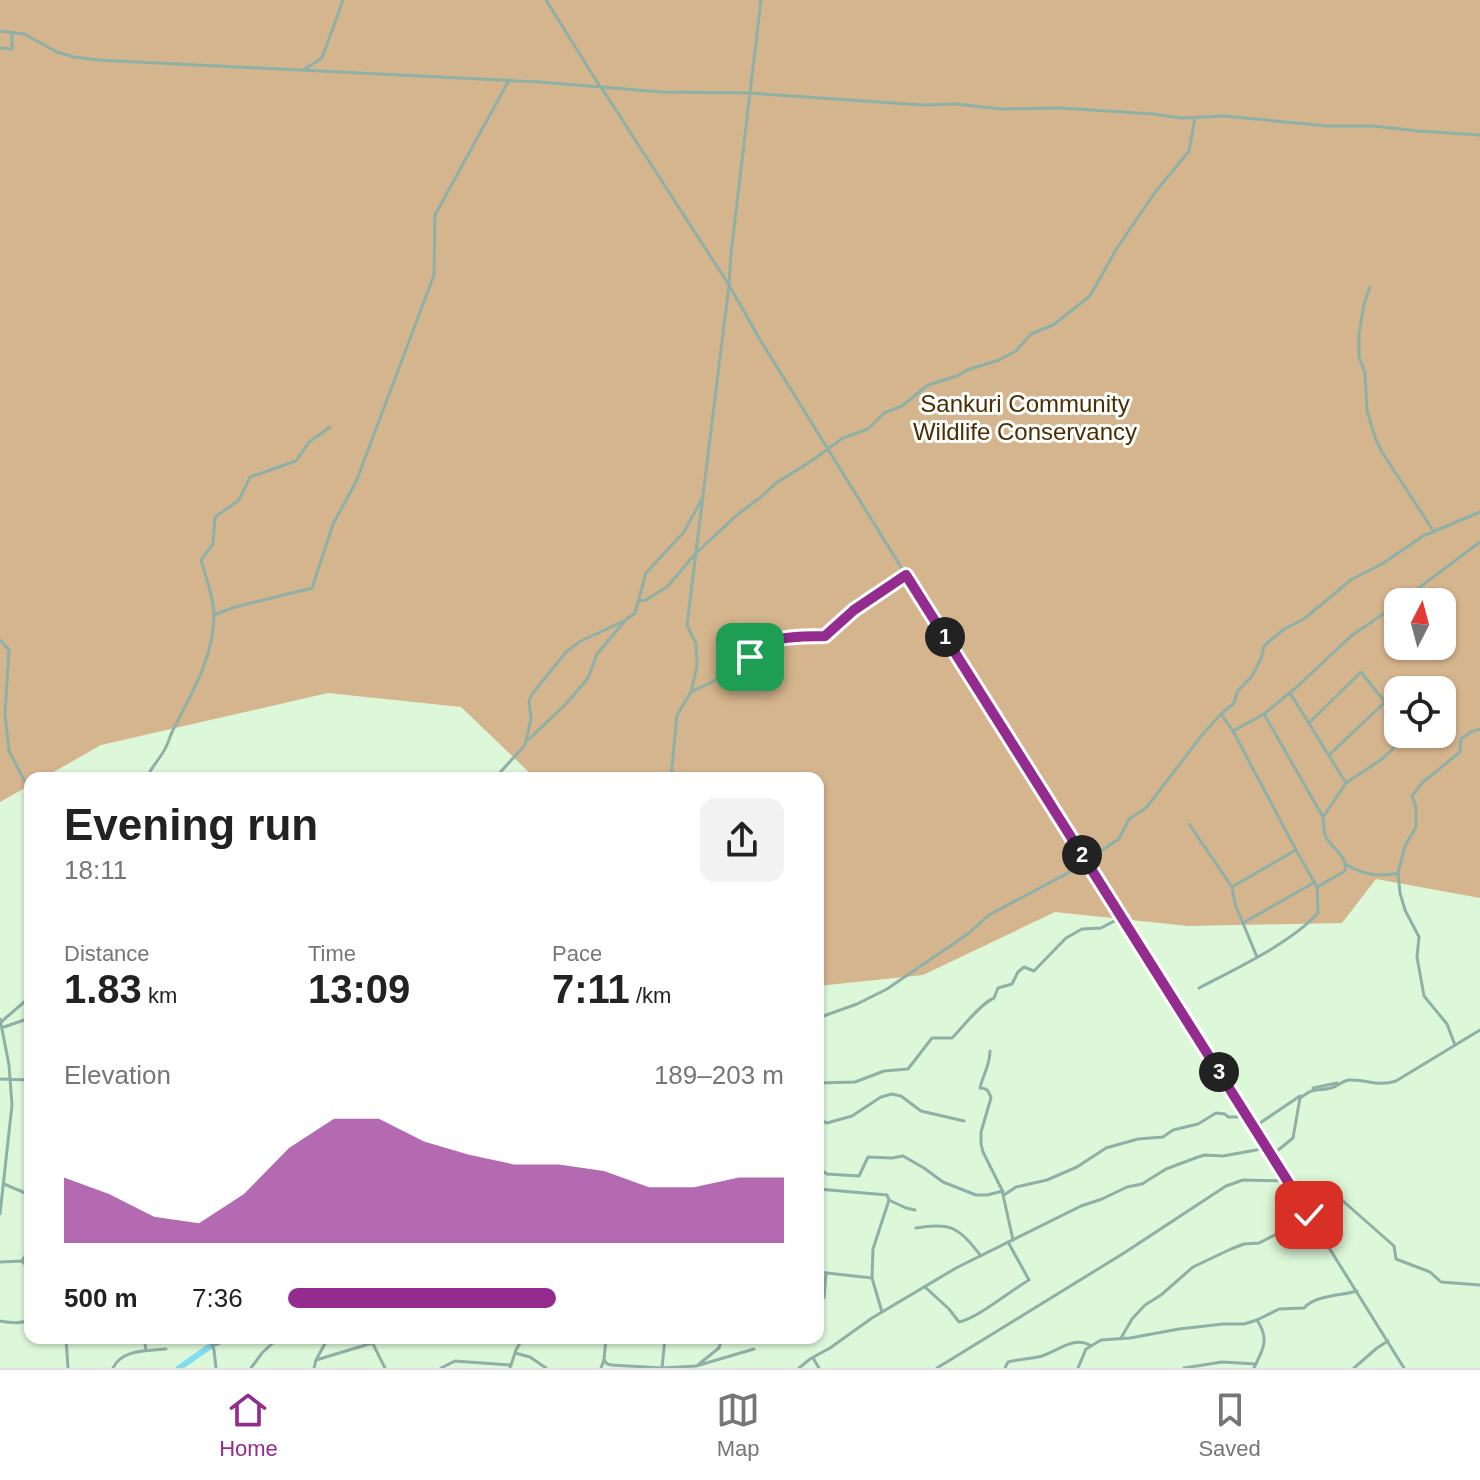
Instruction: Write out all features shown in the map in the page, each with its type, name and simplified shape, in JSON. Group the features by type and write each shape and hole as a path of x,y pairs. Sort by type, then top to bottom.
{"street":[{"path":"302,70 322,58 343,0"},
{"path":"546,0 729,285 906,575 1404,1368"},
{"path":"672,772 677,715 694,685 698,657 687,625 761,0"},
{"path":"0,31 24,34 57,52 98,60 509,80 663,92 749,93 923,105 956,104 1002,109 1061,108 1181,118 1225,116 1297,124 1373,126 1480,135"},
{"path":"0,48 12,49 11,32"},
{"path":"214,615 312,588 333,524 356,482 434,275 435,215 509,80"},
{"path":"639,601 668,586 696,553 776,483 843,438 868,429 884,413 902,406 928,385 1016,351 1031,334 1053,325 1090,296 1117,248 1156,191 1189,151 1195,118"},
{"path":"1370,287 1359,334 1367,411 1376,440 1389,465 1434,532"},
{"path":"149,772 160,759 207,662 214,615 201,560 213,544 215,517 239,500 250,477 296,461 309,442 330,427"},
{"path":"526,741 531,719 530,698 559,660 581,641 635,613 646,573 684,532 703,496"},
{"path":"824,1016 887,989 969,933 989,915 1066,874 1119,839 1129,819 1146,808 1202,735 1234,703 1237,692 1252,676 1261,659 1264,646 1284,629 1304,619 1352,579 1382,564 1423,536 1480,512"},
{"path":"1419,588 1480,542"},
{"path":"691,692 720,678 728,664 750,657 756,648 786,637 825,636 854,610 906,575"},
{"path":"1233,731 1264,714 1351,636 1384,613"},
{"path":"501,772 526,741 565,705 588,678 597,654 624,621"},
{"path":"0,640 9,650 5,714 9,751 24,780"},
{"path":"1309,723 1361,672 1384,701"},
{"path":"1290,693 1346,783"},
{"path":"1329,755 1384,703"},
{"path":"1199,988 1307,926 1318,913 1316,885 1221,714"},
{"path":"1264,714 1323,817 1325,836 1347,865 1371,875 1398,873"},
{"path":"1455,1046 1447,1024 1424,996 1417,957 1419,937 1405,910 1398,873 1405,846 1416,827 1416,807 1412,796 1422,783 1460,752 1461,739 1480,729"},
{"path":"1323,817 1346,783 1394,748"},
{"path":"1189,824 1232,887 1235,904 1257,957"},
{"path":"1232,887 1296,850"},
{"path":"1243,923 1345,871 1347,865"},
{"path":"824,1083 855,1082 884,1071 908,1069 932,1038 952,1038 984,1002 994,998 998,988 1012,984 1024,967 1034,971 1066,938 1082,929 1101,928 1121,918"},
{"path":"0,1214 12,1116 10,1080 0,1020 24,1002"},
{"path":"2,1028 24,1020"},
{"path":"1254,1127 1315,1086 1350,1080 1387,1084 1480,1030"},
{"path":"925,1287 959,1322 982,1311 1029,1280 1011,1241 1003,1193 981,1144 981,1132 991,1098 987,1090 980,1088 990,1062 990,1051"},
{"path":"0,1079 24,1080"},
{"path":"799,1368 882,1312 956,1268 1081,1206 1121,1189 1142,1184 1166,1169 1205,1155 1223,1156 1268,1149 1277,1151 1293,1138 1300,1098 1312,1090 1334,1087 1341,1082"},
{"path":"824,1122 852,1116 881,1097 892,1094 901,1096 921,1111 964,1121"},
{"path":"824,1172 859,1176 868,1157 903,1156 935,1178 965,1191 982,1195 1003,1193 1077,1167 1106,1148 1138,1139 1163,1137 1173,1130 1198,1124 1216,1113 1228,1117 1247,1117"},
{"path":"3,1180 24,1192"},
{"path":"937,1368 1226,1186 1243,1180 1287,1181 1343,1201 1394,1246 1396,1259 1430,1272 1441,1282 1480,1285"},
{"path":"824,1190 885,1195 889,1200 915,1210"},
{"path":"882,1312 872,1278 873,1249 889,1200"},
{"path":"1121,1338 1145,1305 1193,1267 1244,1244 1259,1243 1310,1217"},
{"path":"916,1228 938,1225 959,1231 981,1256"},
{"path":"0,1262 22,1261"},
{"path":"824,1298 826,1273 872,1278"},
{"path":"1078,1368 1083,1353 1101,1340 1241,1324 1279,1309 1304,1308 1317,1299 1357,1291"},
{"path":"1184,1368 1222,1362 1255,1366 1265,1339 1257,1320"},
{"path":"0,1321 24,1322"},
{"path":"1354,1368 1388,1341"},
{"path":"1005,1368 1008,1362 1041,1356 1076,1342 1086,1342 1091,1346"},
{"path":"67,1344 69,1368"},
{"path":"145,1344 146,1351"},
{"path":"216,1368 213,1346 218,1344"},
{"path":"251,1368 272,1344"},
{"path":"314,1368 325,1344"},
{"path":"316,1360 371,1344"},
{"path":"374,1344 385,1368"},
{"path":"441,1368 455,1361 510,1367 520,1344"},
{"path":"601,1368 605,1344"},
{"path":"662,1368 664,1344"},
{"path":"696,1366 722,1344"},
{"path":"113,1368 118,1359 133,1353 166,1349"},
{"path":"604,1360 607,1364 662,1368 696,1366 754,1349"},
{"path":"515,1353 530,1357 546,1368"},
{"path":"813,1358 819,1368"}],"green space":[{"name":"Sankuri Community Wildlife Conservancy","path":"0,0 1480,0 1480,898 1376,879 1342,923 1188,926 1055,912 923,975 824,985 824,772 529,772 461,707 328,693 101,745 54,772 24,772 24,788 0,802"}],"waterway":[{"path":"179,1368 214,1344"}],"route":[{"path":"750,657 756,648 786,637 825,636 854,610 906,575 1309,1215"}]}
